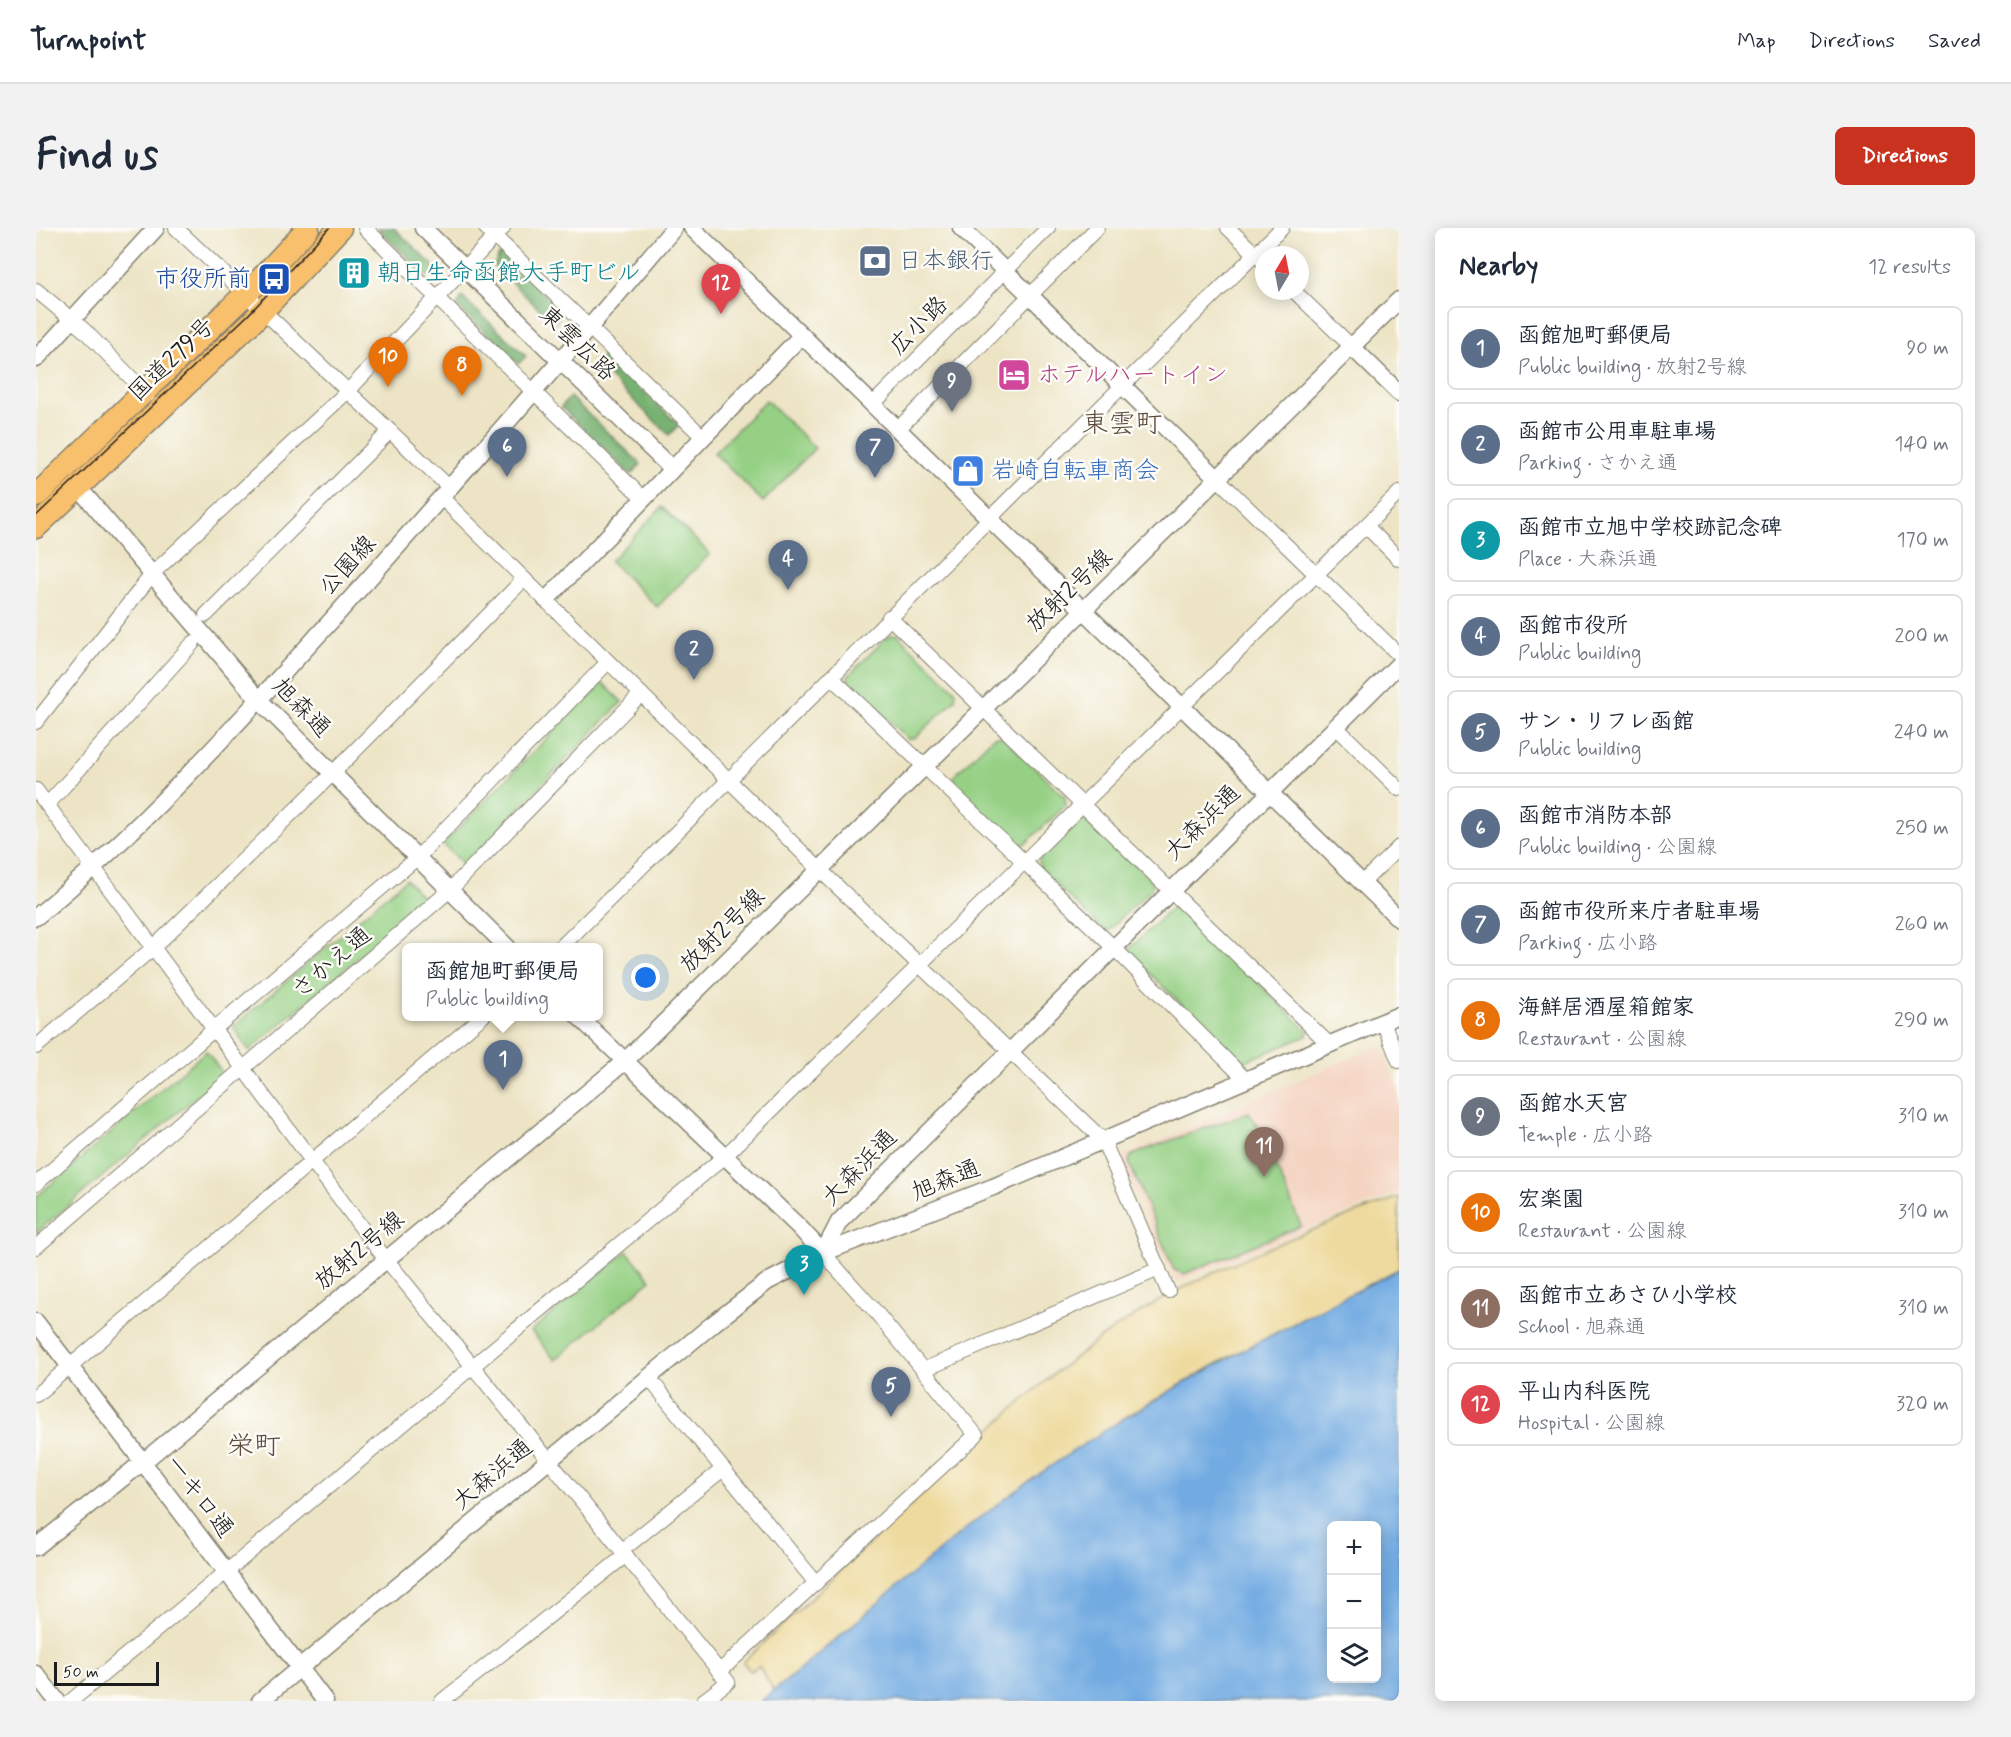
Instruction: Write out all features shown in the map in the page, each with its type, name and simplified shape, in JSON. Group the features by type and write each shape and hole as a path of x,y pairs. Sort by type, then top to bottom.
{"highway":[{"name":"国道279号","path":"36,496 246,294 308,228"},
{"name":"国道279号","path":"36,527 263,311 340,228"}],"street":[{"path":"36,359 156,228"},
{"path":"176,228 390,431 524,579 608,662 819,869 1103,1140 1168,1291"},
{"path":"365,228 644,499"},
{"name":"東雲広路","path":"423,228 672,469"},
{"name":"公園線","path":"36,917 94,868 259,700 535,392 674,228"},
{"path":"692,228 1399,919"},
{"path":"961,228 1399,655"},
{"name":"広小路","path":"873,404 1048,228"},
{"path":"898,429 1097,228"},
{"path":"1228,228 1255,253"},
{"path":"1269,246 1282,228"},
{"path":"36,722 153,573 349,390 465,268 494,231 703,437"},
{"path":"565,943 730,780 1121,385 1255,263"},
{"path":"36,290 72,321 161,408"},
{"path":"1303,300 1399,393"},
{"name":"放射2号線","path":"36,1547 387,1261 624,1062 1399,300"},
{"path":"546,600 802,335"},
{"path":"206,615 390,431"},
{"path":"62,470 78,487"},
{"name":"旭森通","path":"78,487 259,700 503,943"},
{"path":"71,1701 724,1157 1399,493"},
{"path":"1366,526 1399,559"},
{"path":"36,1047 153,948 332,774 524,579"},
{"path":"889,617 1330,1045"},
{"path":"48,805 193,643"},
{"name":"さかえ通","path":"36,1184 213,1030 417,858 608,662"},
{"name":"大森浜通","path":"260,1701 549,1459 767,1282 823,1253 838,1221 1399,664"},
{"path":"831,677 1113,947 1246,1080"},
{"name":"さかえ通","path":"36,1247 450,890 641,694"},
{"path":"1335,726 1399,789"},
{"path":"36,790 310,1163 549,1459 629,1549 724,1677"},
{"path":"1362,883 1399,847"},
{"name":"旭森通","path":"823,1253 864,1240 1399,1015"},
{"path":"36,1395 478,1021"},
{"path":"582,1021 799,1227 976,1435 816,1583 703,1701"},
{"path":"1383,1022 1399,1060"},
{"path":"923,1370 1159,1269"},
{"name":"一キロ通","path":"36,1322 325,1701"},
{"path":"649,1378 816,1583"},
{"path":"442,1701 629,1549 723,1469"},
{"path":"36,1674 57,1701"}],"shaded area":[{"path":"1380,1045 1399,1088 1399,1192 1176,1282 1122,1162 1124,1156"}],"green space":[{"path":"377,228 394,228 436,268 436,273 427,277"},
{"path":"499,255 504,255 563,312 554,323 494,266"},
{"path":"462,297 526,356 518,364 457,306"},
{"path":"605,354 679,425 669,435 596,364"},
{"path":"570,397 641,464 631,475 561,407"},
{"path":"766,400 815,448 763,502 714,453"},
{"path":"662,507 710,554 657,607 610,561"},
{"path":"897,634 956,691 955,700 915,738 908,739 848,684 848,676 889,635"},
{"path":"602,682 622,702 464,865 443,844"},
{"path":"994,736 1002,736 1065,797 1066,805 1025,844 1018,845 953,784 953,777"},
{"path":"1083,819 1089,820 1153,882 1152,888 1106,933 1040,869 1039,860"},
{"path":"406,879 425,900 249,1051 233,1027"},
{"path":"1173,906 1179,907 1308,1031 1307,1036 1241,1063 1127,951"},
{"path":"206,1051 223,1074 36,1233 36,1197"},
{"path":"1249,1112 1264,1136 1301,1226 1184,1274 1174,1270 1129,1162 1131,1156"},
{"path":"627,1251 651,1280 555,1360 531,1331"}],"sand":[{"path":"1399,1197 1399,1269 1225,1359 1122,1419 981,1517 774,1691 759,1666 750,1671 743,1662 1012,1410 1096,1341 1157,1302 1216,1271 1337,1220"}],"water":[{"path":"1399,1269 1399,1701 761,1701 953,1539 1030,1481 1080,1446 1132,1414 1237,1354"}],"tram line":[{"path":"36,516 248,315 329,228"}],"place":[{"name":"日本銀行","path":"875,261"},
{"name":"朝日生命函館大手町ビル","path":"354,273"},
{"name":"市役所前","path":"274,279"},
{"name":"平山内科医院","path":"721,314"},
{"name":"ホテルハートイン","path":"1014,375"},
{"name":"宏楽園","path":"388,387"},
{"name":"海鮮居酒屋箱館家","path":"462,396"},
{"name":"函館水天宮","path":"952,412"},
{"name":"岩崎自転車商会","path":"968,471"},
{"name":"函館市消防本部","path":"507,477"},
{"name":"函館市役所来庁者駐車場","path":"875,478"},
{"name":"函館市役所","path":"788,590"},
{"name":"函館市公用車駐車場","path":"694,680"},
{"name":"函館旭町郵便局","path":"503,1090"},
{"name":"函館市立あさひ小学校","path":"1264,1177"},
{"name":"函館市立旭中学校跡記念碑","path":"804,1295"},
{"name":"サン・リフレ函館","path":"891,1417"}],"district":[{"name":"東雲町","path":"1122,424"},
{"name":"栄町","path":"254,1446"}]}
